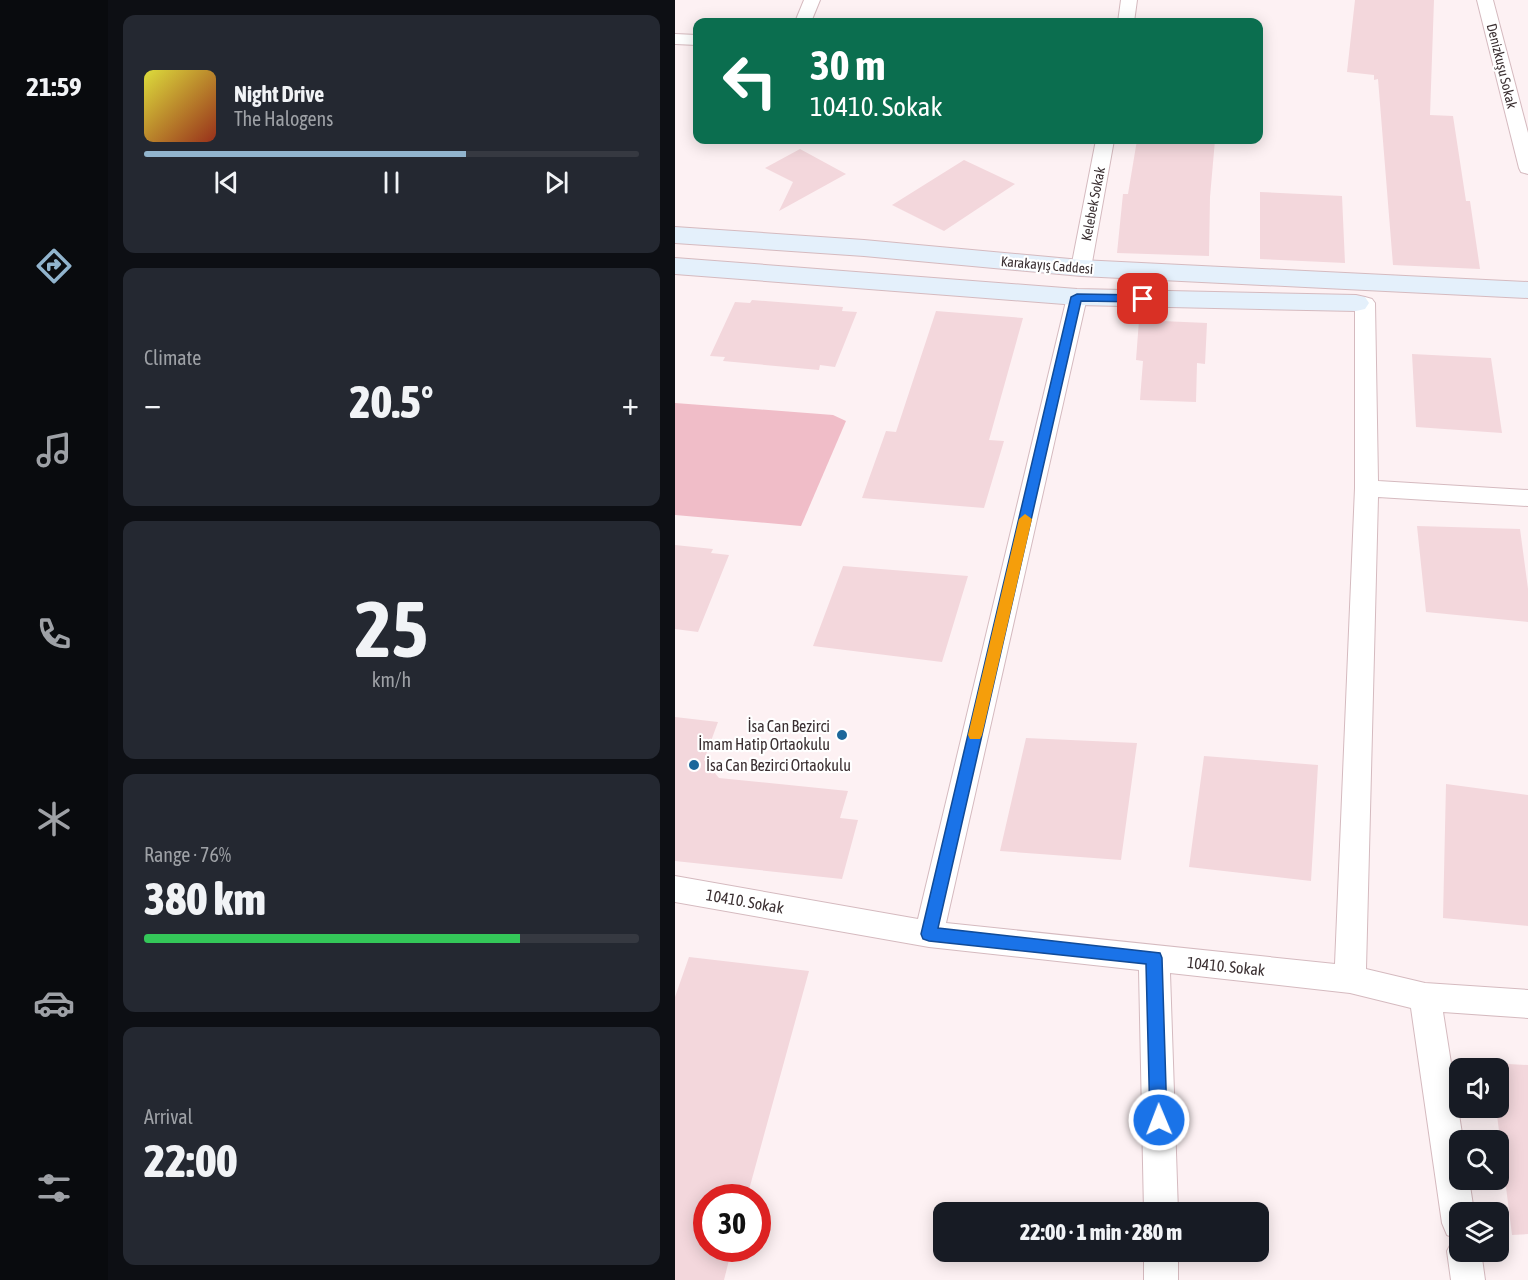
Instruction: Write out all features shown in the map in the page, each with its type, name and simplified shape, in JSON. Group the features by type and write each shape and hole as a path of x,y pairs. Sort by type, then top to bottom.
{"main road":[{"name":"Karakayış Caddesi","path":"675,235 864,248 1081,268 1528,290"},
{"name":"Karakayış Caddesi","path":"675,266 1077,297 1528,309"}],"street":[{"path":"805,18 812,0"},
{"path":"1127,18 1129,0"},
{"name":"Denizkuşu Sokak","path":"1485,0 1528,168"},
{"path":"675,39 693,40"},
{"path":"1510,97 1528,99"},
{"name":"Kelebek Sokak","path":"1081,268 1104,144"},
{"path":"929,934 1077,297"},
{"path":"1350,980 1367,488 1365,303"},
{"path":"1367,488 1528,498"},
{"name":"10410. Sokak","path":"675,889 929,934 1350,980 1425,997 1528,1005"},
{"path":"1154,958 1161,1202"},
{"path":"1425,997 1456,1202"},
{"path":"1161,1262 1161,1280"},
{"path":"1466,1262 1468,1280"}],"shaded area":[{"path":"675,403 833,415 846,421 801,526 675,515"}],"building":[{"path":"1355,0 1434,0 1430,115 1453,116 1466,201 1470,201 1480,269 1393,265 1378,79 1374,80 1374,75 1347,72"},
{"path":"1136,144 1215,144 1210,197 1209,256 1117,253 1123,194 1128,194"},
{"path":"800,149 846,174 779,211 793,182 765,168"},
{"path":"964,160 1015,184 944,231 892,205"},
{"path":"1260,192 1342,196 1345,263 1260,259"},
{"path":"752,300 843,307 842,311 857,312 835,367 820,365 819,370 723,361 725,357 710,356 735,302 750,303"},
{"path":"936,311 1023,318 989,440 1004,441 984,508 862,498 886,431 896,432"},
{"path":"1139,320 1207,323 1205,364 1197,363 1196,402 1140,400 1143,361 1136,360"},
{"path":"1412,354 1491,358 1502,433 1416,427"},
{"path":"1417,526 1520,529 1528,589 1528,622 1426,612"},
{"path":"675,545 713,549 711,553 729,555 698,632 675,629"},
{"path":"843,566 968,576 942,662 813,646"},
{"path":"675,717 718,722 704,760 719,778 848,791 840,818 858,820 842,879 675,861"},
{"path":"1026,738 1137,743 1121,860 1000,851"},
{"path":"1204,756 1318,765 1311,881 1189,867"},
{"path":"1446,784 1528,795 1528,926 1443,918"},
{"path":"689,957 809,971 751,1184 693,1184 693,1262 728,1262 724,1280 675,1280 675,997"},
{"path":"1509,1064 1528,1065 1528,1234 1512,1235 1506,1190 1509,1190 1509,1130 1499,1130 1497,1118 1509,1118"}],"slow traffic":[{"path":"975,735 1025,519"}],"place":[{"name":"İsa Can Bezirci İmam Hatip Ortaokulu","path":"842,735"},
{"name":"İsa Can Bezirci Ortaokulu","path":"694,765"}],"route":[{"path":"1143,299 1077,297 929,934 1154,958 1159,1120"}]}
